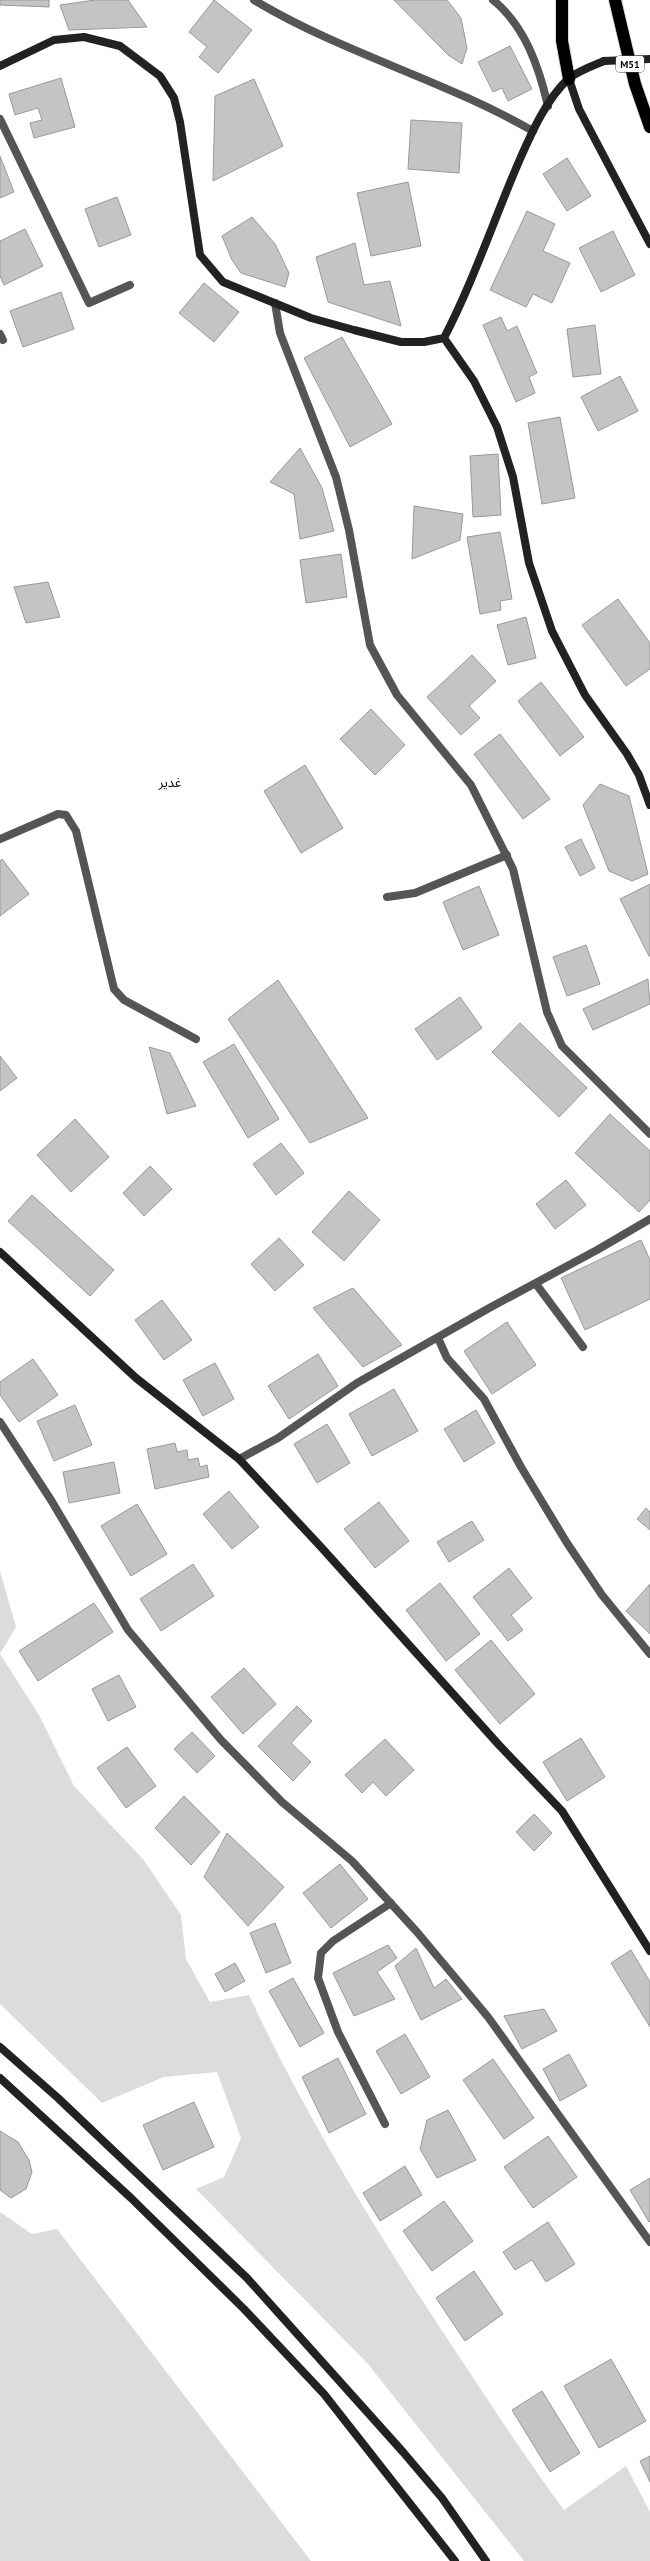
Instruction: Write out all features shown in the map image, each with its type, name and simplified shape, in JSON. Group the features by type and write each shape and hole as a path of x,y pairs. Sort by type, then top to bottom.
{"highway":[{"path":"562,0 562,41 569,79"},
{"name":"M51","path":"615,0 635,84 650,126"}],"street":[{"path":"254,0 290,22 469,98 533,132"},
{"path":"493,0 503,8 530,49 540,68 548,106"},
{"path":"0,66 54,40 84,37 120,46 160,76 174,98 180,122 200,255 223,282 311,318 401,342 424,342 444,338"},
{"path":"444,338 462,304 533,132 548,106 569,79 604,62 650,59"},
{"path":"569,79 579,109 650,244"},
{"path":"0,119 89,303 130,285"},
{"path":"274,303 282,341 336,477 349,530 370,645 397,696 471,785 507,855 513,869 547,1012 562,1046 650,1134"},
{"path":"444,338 474,381 497,427 513,477 529,563 552,632 585,695 627,754 639,775 650,805"},
{"path":"0,839 58,814 66,815 76,831 114,989 124,1000 196,1039"},
{"path":"386,897 415,893 507,855"},
{"path":"239,1459 278,1438 357,1383 650,1219"},
{"path":"0,1252 136,1378 239,1459 403,1636 499,1745 562,1811 650,1951"},
{"path":"536,1284 583,1347"},
{"path":"438,1338 446,1358 484,1399 525,1473 602,1595 650,1654"},
{"path":"0,1422 51,1500 128,1630 221,1740 282,1802 352,1861 488,2017 650,2242"},
{"path":"385,2124 338,2032 318,1978 321,1953 333,1941 391,1904"},
{"path":"0,2047 58,2098 247,2278 403,2452 442,2498 486,2561"},
{"path":"0,2078 131,2198 244,2309 324,2394 455,2561"}],"shaded area":[{"path":"0,1571 16,1627 0,1654"},
{"path":"0,1654 39,1715 74,1786 143,1859 181,1915 186,1959 210,2002 249,1995 298,2092 379,2233 438,2325 551,2493 564,2510 626,2466 650,2512 650,2561 524,2561 368,2364 196,2189 224,2177 241,2138 217,2072 164,2077 102,2103 0,2004"},
{"path":"0,2212 32,2234 57,2229 311,2561 0,2561"}],"building":[{"path":"0,0 49,0 49,7 0,5"},
{"path":"95,0 128,0 147,27 69,30 60,5"},
{"path":"214,0 252,30 218,73 199,57 207,47 189,32"},
{"path":"394,0 447,0 461,18 467,48 462,64 448,55"},
{"path":"510,46 532,89 508,101 502,88 493,92 478,62"},
{"path":"61,78 75,127 34,138 30,123 42,120 38,108 15,115 9,94"},
{"path":"254,79 283,146 213,181 215,96"},
{"path":"411,120 462,123 459,173 408,169"},
{"path":"0,156 14,192 0,198"},
{"path":"567,158 591,196 567,211 543,174"},
{"path":"408,182 421,246 371,256 357,193"},
{"path":"117,197 131,235 99,247 85,209"},
{"path":"527,211 555,224 543,251 570,263 552,303 533,294 526,307 490,290"},
{"path":"252,217 275,244 289,273 285,287 241,273 232,260 222,236"},
{"path":"25,229 43,266 4,285 0,276 0,241"},
{"path":"613,231 635,275 601,292 579,248"},
{"path":"355,243 364,285 390,281 401,326 328,302 316,257"},
{"path":"204,283 239,312 214,342 179,313"},
{"path":"61,292 74,329 23,347 10,311"},
{"path":"501,317 507,331 517,326 537,373 529,377 535,393 516,402 483,325"},
{"path":"595,325 601,374 573,377 567,329"},
{"path":"342,337 392,424 350,447 304,358"},
{"path":"620,376 638,411 598,431 581,397"},
{"path":"560,417 575,498 542,504 528,423"},
{"path":"300,448 322,488 334,531 300,539 294,494 270,482"},
{"path":"498,454 501,515 473,517 470,456"},
{"path":"414,506 463,514 460,540 412,559"},
{"path":"500,532 512,599 500,601 501,610 480,614 467,537"},
{"path":"341,554 347,597 306,603 300,560"},
{"path":"48,582 60,617 26,623 14,587"},
{"path":"618,599 650,643 650,669 626,686 582,625"},
{"path":"526,617 536,658 508,665 497,625"},
{"path":"472,655 496,681 469,706 480,718 461,735 427,697"},
{"path":"541,682 584,737 560,756 518,701"},
{"path":"371,709 405,745 375,775 340,739"},
{"path":"500,734 550,799 523,819 474,754"},
{"path":"305,765 343,828 301,853 264,791"},
{"path":"600,784 629,796 648,874 632,881 609,871 583,805"},
{"path":"581,839 595,868 580,876 565,847"},
{"path":"2,859 29,894 0,916 0,861"},
{"path":"650,884 650,956 649,956 620,899"},
{"path":"479,886 499,935 463,950 443,902"},
{"path":"586,945 600,984 567,996 553,957"},
{"path":"648,979 650,1004 593,1030 583,1009"},
{"path":"278,980 368,1118 310,1143 228,1019"},
{"path":"460,997 482,1028 437,1060 415,1029"},
{"path":"520,1023 587,1088 559,1117 492,1052"},
{"path":"234,1044 279,1119 248,1138 203,1062"},
{"path":"149,1047 170,1053 196,1106 167,1114"},
{"path":"0,1056 17,1078 0,1091"},
{"path":"610,1114 650,1151 650,1200 639,1212 575,1153"},
{"path":"75,1119 109,1157 71,1192 37,1155"},
{"path":"281,1143 304,1173 276,1195 253,1164"},
{"path":"150,1166 172,1189 144,1216 123,1193"},
{"path":"566,1180 586,1205 555,1229 536,1204"},
{"path":"349,1191 380,1220 344,1261 312,1232"},
{"path":"32,1195 114,1270 90,1296 8,1221"},
{"path":"279,1238 304,1265 275,1291 251,1264"},
{"path":"641,1240 650,1260 650,1299 585,1330 561,1278"},
{"path":"353,1288 402,1345 363,1367 313,1308"},
{"path":"162,1300 192,1340 164,1360 135,1320"},
{"path":"507,1322 536,1365 492,1394 464,1351"},
{"path":"318,1354 338,1386 289,1419 268,1386"},
{"path":"33,1359 58,1395 19,1422 0,1395 0,1382"},
{"path":"215,1363 234,1399 203,1416 183,1380"},
{"path":"394,1389 418,1431 372,1456 349,1414"},
{"path":"75,1405 92,1445 54,1461 37,1421"},
{"path":"476,1410 495,1443 464,1462 444,1429"},
{"path":"327,1424 350,1463 317,1483 294,1444"},
{"path":"175,1443 177,1452 187,1450 188,1460 198,1458 200,1467 207,1465 209,1477 155,1489 147,1449"},
{"path":"114,1462 120,1493 69,1503 63,1472"},
{"path":"229,1491 259,1527 232,1549 203,1514"},
{"path":"379,1502 409,1541 375,1568 344,1529"},
{"path":"137,1504 167,1554 131,1576 101,1526"},
{"path":"646,1508 650,1512 650,1530 637,1519"},
{"path":"472,1521 484,1540 449,1562 437,1542"},
{"path":"193,1564 214,1596 161,1631 140,1599"},
{"path":"509,1568 532,1598 511,1615 523,1630 508,1641 473,1597"},
{"path":"440,1583 480,1634 446,1661 406,1610"},
{"path":"650,1584 650,1634 626,1611"},
{"path":"94,1603 113,1632 38,1681 19,1651"},
{"path":"491,1640 535,1694 500,1724 455,1670"},
{"path":"244,1668 276,1704 243,1734 211,1697"},
{"path":"119,1675 136,1707 108,1721 92,1689"},
{"path":"297,1706 312,1721 291,1743 311,1762 293,1781 258,1746"},
{"path":"192,1732 215,1756 197,1773 174,1749"},
{"path":"581,1738 605,1777 567,1801 543,1762"},
{"path":"385,1739 414,1770 386,1796 373,1782 362,1793 345,1775"},
{"path":"127,1747 156,1786 126,1808 97,1768"},
{"path":"184,1796 220,1832 191,1865 155,1828"},
{"path":"534,1814 552,1833 534,1851 516,1832"},
{"path":"227,1833 284,1887 248,1926 204,1877"},
{"path":"340,1864 368,1899 331,1928 303,1893"},
{"path":"275,1923 291,1963 266,1973 250,1933"},
{"path":"388,1945 397,1958 377,1972 395,1999 354,2016 333,1973"},
{"path":"416,1948 434,1988 446,1979 462,1999 421,2020 395,1966"},
{"path":"631,1950 650,1982 650,2027 611,1963"},
{"path":"235,1963 245,1981 225,1992 215,1974"},
{"path":"293,1978 324,2033 300,2047 269,1991"},
{"path":"544,2009 557,2031 522,2049 504,2016"},
{"path":"405,2034 430,2077 401,2094 376,2051"},
{"path":"569,2054 587,2086 560,2101 543,2069"},
{"path":"338,2058 366,2114 329,2133 302,2077"},
{"path":"493,2059 534,2118 504,2139 463,2080"},
{"path":"194,2102 214,2147 163,2170 143,2125"},
{"path":"448,2110 476,2160 437,2178 420,2149 427,2120"},
{"path":"0,2131 18,2142 29,2160 32,2172 26,2189 11,2198 0,2190"},
{"path":"548,2136 577,2177 533,2208 504,2167"},
{"path":"405,2166 422,2195 380,2221 363,2193"},
{"path":"650,2178 650,2221 649,2222 630,2190"},
{"path":"444,2201 473,2241 432,2271 403,2231"},
{"path":"548,2222 575,2264 546,2282 532,2260 515,2270 503,2252"},
{"path":"474,2271 503,2314 465,2341 436,2298"},
{"path":"611,2359 646,2421 599,2448 564,2386"},
{"path":"542,2391 580,2453 550,2472 512,2410"},
{"path":"650,2456 650,2482 640,2461"}],"district":[{"name":"غدير","path":"170,782"}]}
